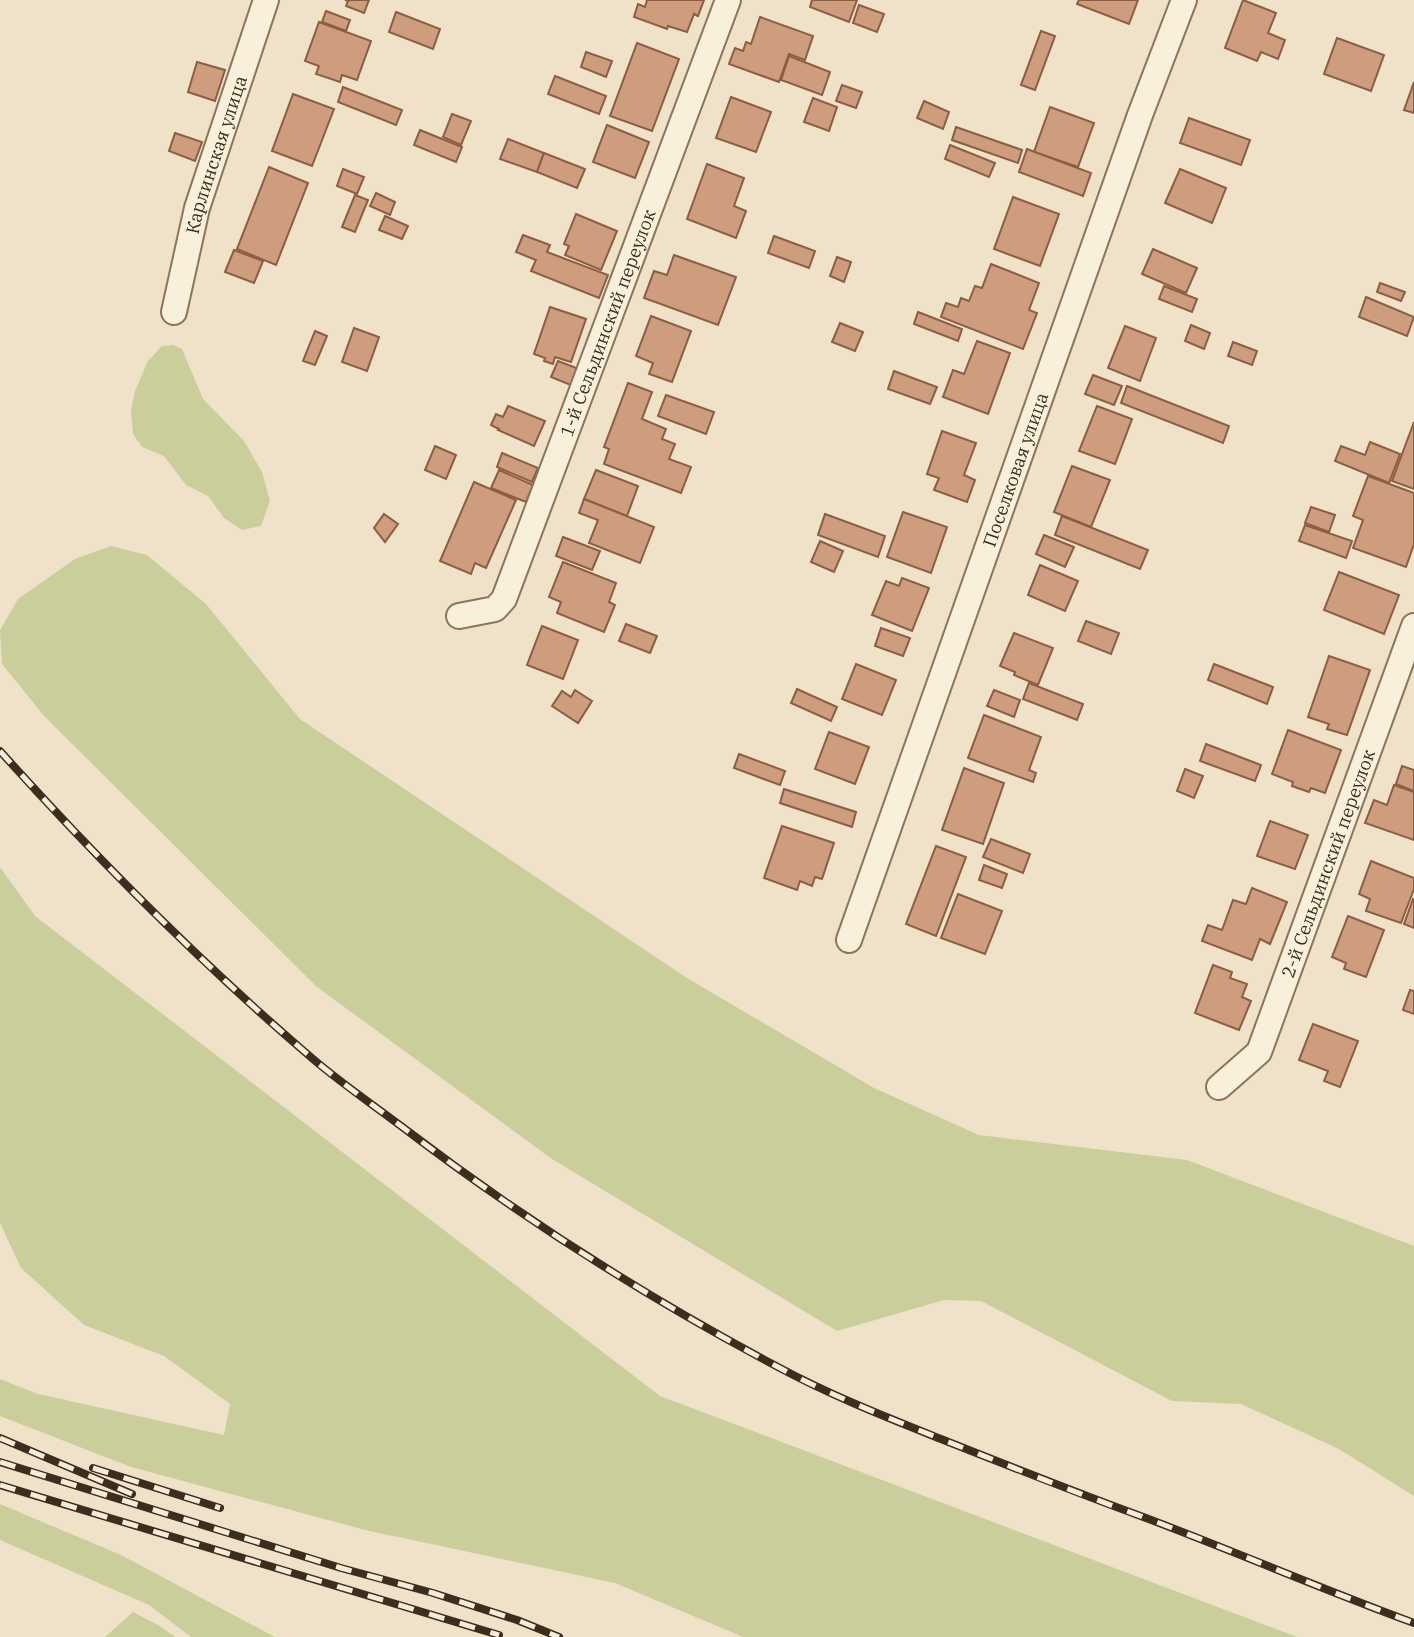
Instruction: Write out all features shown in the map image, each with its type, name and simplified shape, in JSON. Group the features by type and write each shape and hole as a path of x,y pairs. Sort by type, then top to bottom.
{"street":[{"name":"Карлинская улица","path":"174,312 197,208 266,0"},
{"name":"1-й Сельдинский переулок","path":"459,616 495,609 504,600 728,0"},
{"name":"Поселковая улица","path":"849,940 1140,115 1184,0"},
{"name":"2-й Сельдинский переулок","path":"1219,1087 1259,1052 1414,626"}],"green space":[{"path":"173,345 182,349 203,399 244,441 262,472 270,501 261,526 242,530 224,518 208,496 186,485 164,456 142,447 133,434 131,411 135,391 148,361 162,346"},
{"path":"111,546 147,555 206,604 300,719 687,978 874,1088 979,1135 1187,1160 1414,1246 1414,1496 1339,1449 1241,1404 1172,1401 981,1301 944,1300 837,1331 552,1159 317,987 45,717 2,664 0,630 18,599 75,559"},
{"path":"0,867 35,916 660,1396 1297,1637 743,1637 615,1583 365,1530 131,1467 0,1416 0,1379 38,1394 224,1435 230,1404 164,1356 84,1325 21,1268 0,1223"},
{"path":"0,1504 121,1555 275,1637 191,1637 149,1605 0,1540"},
{"path":"133,1612 160,1626 175,1637 105,1637"}],"building":[{"path":"345,0 369,0 364,13 346,6 348,1"},
{"path":"647,0 704,0 698,16 694,14 687,32 668,26 667,29 634,17 638,4 645,7"},
{"path":"812,0 857,0 849,22 810,7"},
{"path":"1079,0 1138,0 1129,24 1077,4"},
{"path":"1243,0 1276,13 1268,33 1285,40 1278,59 1261,52 1257,61 1225,48"},
{"path":"859,5 884,14 877,32 853,23"},
{"path":"326,11 350,20 346,31 322,22"},
{"path":"396,12 440,29 433,49 389,32"},
{"path":"760,17 813,36 805,60 789,54 779,82 729,64 735,48 743,51 746,42 751,44"},
{"path":"319,22 371,41 357,80 342,75 340,82 316,74 319,66 305,61"},
{"path":"1041,31 1055,36 1035,90 1021,85"},
{"path":"1337,38 1384,55 1371,91 1324,74"},
{"path":"637,43 679,59 652,131 610,116"},
{"path":"586,52 612,61 606,77 581,67"},
{"path":"789,56 830,72 822,95 781,80"},
{"path":"197,62 225,70 215,101 188,92"},
{"path":"555,76 606,96 599,114 548,94"},
{"path":"1414,82 1414,113 1404,110"},
{"path":"842,85 862,92 856,108 836,101"},
{"path":"343,87 402,110 396,125 338,102"},
{"path":"293,94 334,109 312,166 272,151"},
{"path":"731,97 771,112 756,152 716,138"},
{"path":"813,98 837,107 829,131 804,122"},
{"path":"924,101 949,112 943,129 917,118"},
{"path":"1050,107 1094,123 1078,167 1034,152"},
{"path":"452,114 471,121 461,145 443,137"},
{"path":"1189,118 1250,140 1241,165 1180,143"},
{"path":"607,125 649,142 635,178 593,162"},
{"path":"956,127 1022,150 1018,163 952,140"},
{"path":"420,130 462,147 456,162 414,145"},
{"path":"175,133 202,142 195,161 169,151"},
{"path":"508,139 544,153 537,172 500,159"},
{"path":"950,145 995,163 989,177 945,159"},
{"path":"1027,149 1091,173 1083,196 1019,172"},
{"path":"544,153 585,169 577,188 537,172"},
{"path":"707,164 744,178 734,206 746,211 736,238 687,219"},
{"path":"269,167 308,183 276,265 237,249"},
{"path":"343,169 364,177 357,194 337,186"},
{"path":"1180,169 1226,188 1212,223 1165,203"},
{"path":"376,193 395,202 390,215 370,206"},
{"path":"355,195 368,200 355,232 342,227"},
{"path":"1013,197 1059,214 1040,266 994,249"},
{"path":"576,214 617,231 601,270 565,255 569,246 564,244"},
{"path":"385,216 408,226 402,239 379,230"},
{"path":"523,235 550,245 547,252 608,275 599,298 531,271 536,260 516,252"},
{"path":"774,236 815,251 809,268 768,253"},
{"path":"1153,249 1197,268 1186,293 1142,274"},
{"path":"234,250 263,261 254,283 225,272"},
{"path":"674,255 736,277 718,325 644,298 654,271 667,275"},
{"path":"837,257 851,262 844,282 830,276"},
{"path":"991,264 1039,283 1029,310 1037,313 1023,349 941,317 946,303 958,307 961,298 969,301 975,286 982,288"},
{"path":"1380,283 1405,292 1401,301 1377,292"},
{"path":"1164,286 1197,299 1192,312 1159,299"},
{"path":"1366,297 1414,317 1407,336 1359,317"},
{"path":"550,307 586,319 571,362 555,357 553,364 534,354"},
{"path":"918,312 962,329 958,341 914,324"},
{"path":"651,316 691,331 672,382 649,374 653,363 636,356"},
{"path":"840,323 863,332 855,351 832,342"},
{"path":"1191,325 1210,333 1204,349 1185,341"},
{"path":"1125,326 1156,338 1140,381 1108,368"},
{"path":"354,328 379,337 367,371 342,362"},
{"path":"315,331 327,336 315,365 303,361"},
{"path":"977,341 1010,353 988,414 943,397 953,370 964,374"},
{"path":"1233,342 1257,351 1252,365 1228,356"},
{"path":"558,361 579,369 573,386 551,377"},
{"path":"894,371 937,387 930,404 888,389"},
{"path":"1093,375 1122,386 1114,405 1085,394"},
{"path":"628,383 652,392 642,419 666,429 662,439 675,444 669,459 691,467 681,493 604,464 609,449 604,447"},
{"path":"1127,386 1229,426 1223,443 1121,403"},
{"path":"666,395 714,412 706,434 658,416"},
{"path":"508,406 545,421 534,446 491,425 496,414 503,417"},
{"path":"1097,406 1132,419 1115,464 1079,451"},
{"path":"1414,422 1414,489 1392,481"},
{"path":"942,431 976,443 964,475 975,480 967,502 934,490 939,478 927,474"},
{"path":"1370,442 1400,454 1389,483 1335,461 1341,446 1365,455"},
{"path":"435,446 456,455 446,479 425,470"},
{"path":"502,453 538,468 532,482 497,467"},
{"path":"1072,466 1110,480 1091,527 1054,512"},
{"path":"499,470 533,485 526,502 491,488"},
{"path":"596,470 638,486 627,516 584,499"},
{"path":"1368,476 1414,493 1414,544 1406,567 1353,548 1363,520 1353,516"},
{"path":"474,482 516,500 486,568 475,563 471,574 440,561"},
{"path":"584,499 654,527 640,563 589,543 598,520 579,513"},
{"path":"1311,507 1335,515 1329,532 1305,523"},
{"path":"903,512 947,527 931,573 887,557"},
{"path":"384,514 398,524 385,542 374,528"},
{"path":"825,514 885,536 878,557 818,535"},
{"path":"1062,516 1148,550 1140,569 1055,535"},
{"path":"1305,525 1352,541 1346,558 1299,541"},
{"path":"1044,535 1074,547 1065,567 1036,554"},
{"path":"563,537 600,551 592,570 556,556"},
{"path":"820,541 843,551 834,572 811,562"},
{"path":"563,562 616,583 609,602 615,605 604,632 557,613 561,602 549,597"},
{"path":"1040,565 1078,581 1065,611 1028,595"},
{"path":"1339,572 1399,595 1384,634 1324,610"},
{"path":"902,578 929,588 912,631 872,615 886,581 899,586"},
{"path":"1086,621 1119,633 1111,654 1078,641"},
{"path":"626,624 657,636 650,653 619,641"},
{"path":"542,626 578,640 563,679 527,665"},
{"path":"881,628 910,638 903,656 875,646"},
{"path":"1014,633 1053,648 1038,685 1000,666"},
{"path":"1329,656 1370,670 1347,735 1327,729 1329,724 1308,717"},
{"path":"856,664 896,680 882,715 842,699"},
{"path":"1214,664 1273,687 1267,704 1208,680"},
{"path":"1029,683 1083,704 1077,720 1023,699"},
{"path":"797,689 837,707 831,721 791,703"},
{"path":"575,690 592,701 578,723 552,706 562,691 571,697"},
{"path":"994,690 1020,700 1014,717 987,706"},
{"path":"984,715 1041,737 1029,770 1036,773 1033,782 968,758"},
{"path":"1288,730 1341,750 1325,793 1311,788 1309,792 1292,786 1293,782 1272,774"},
{"path":"829,732 869,747 855,784 815,769"},
{"path":"1206,744 1261,765 1255,781 1200,761"},
{"path":"739,754 785,771 780,785 734,768"},
{"path":"1402,766 1414,770 1414,791 1396,784"},
{"path":"964,768 1004,783 983,844 942,830"},
{"path":"1185,769 1203,776 1194,798 1177,791"},
{"path":"1394,785 1414,792 1414,840 1365,823 1374,800 1387,805"},
{"path":"784,789 856,812 852,827 780,803"},
{"path":"1270,821 1308,835 1295,869 1257,856"},
{"path":"782,826 834,843 822,879 815,877 812,886 800,881 797,890 764,878"},
{"path":"991,839 1030,854 1023,873 983,857"},
{"path":"936,846 966,857 936,936 906,924"},
{"path":"1371,861 1414,878 1414,889 1401,923 1366,911 1370,899 1359,894"},
{"path":"984,865 1007,874 1002,888 979,880"},
{"path":"1252,888 1287,902 1270,944 1260,939 1252,960 1202,941 1208,925 1222,930 1233,900 1246,904"},
{"path":"958,894 1002,911 985,954 941,938"},
{"path":"1414,900 1414,928 1404,924"},
{"path":"1348,916 1384,930 1366,977 1344,969 1346,963 1332,957"},
{"path":"1213,965 1232,972 1230,978 1247,984 1242,997 1251,1001 1239,1030 1195,1013"},
{"path":"1410,990 1414,991 1414,1014 1403,1010"},
{"path":"1313,1024 1358,1041 1340,1087 1324,1081 1328,1071 1299,1060"}],"railway":[{"path":"0,751 152,910 231,986 313,1059 446,1160 538,1224 632,1284 778,1367 858,1405 1414,1623"},
{"path":"0,1438 132,1494"},
{"path":"0,1462 341,1568 433,1593 517,1620 559,1637"},
{"path":"93,1468 220,1508"},
{"path":"0,1485 499,1635"}]}
